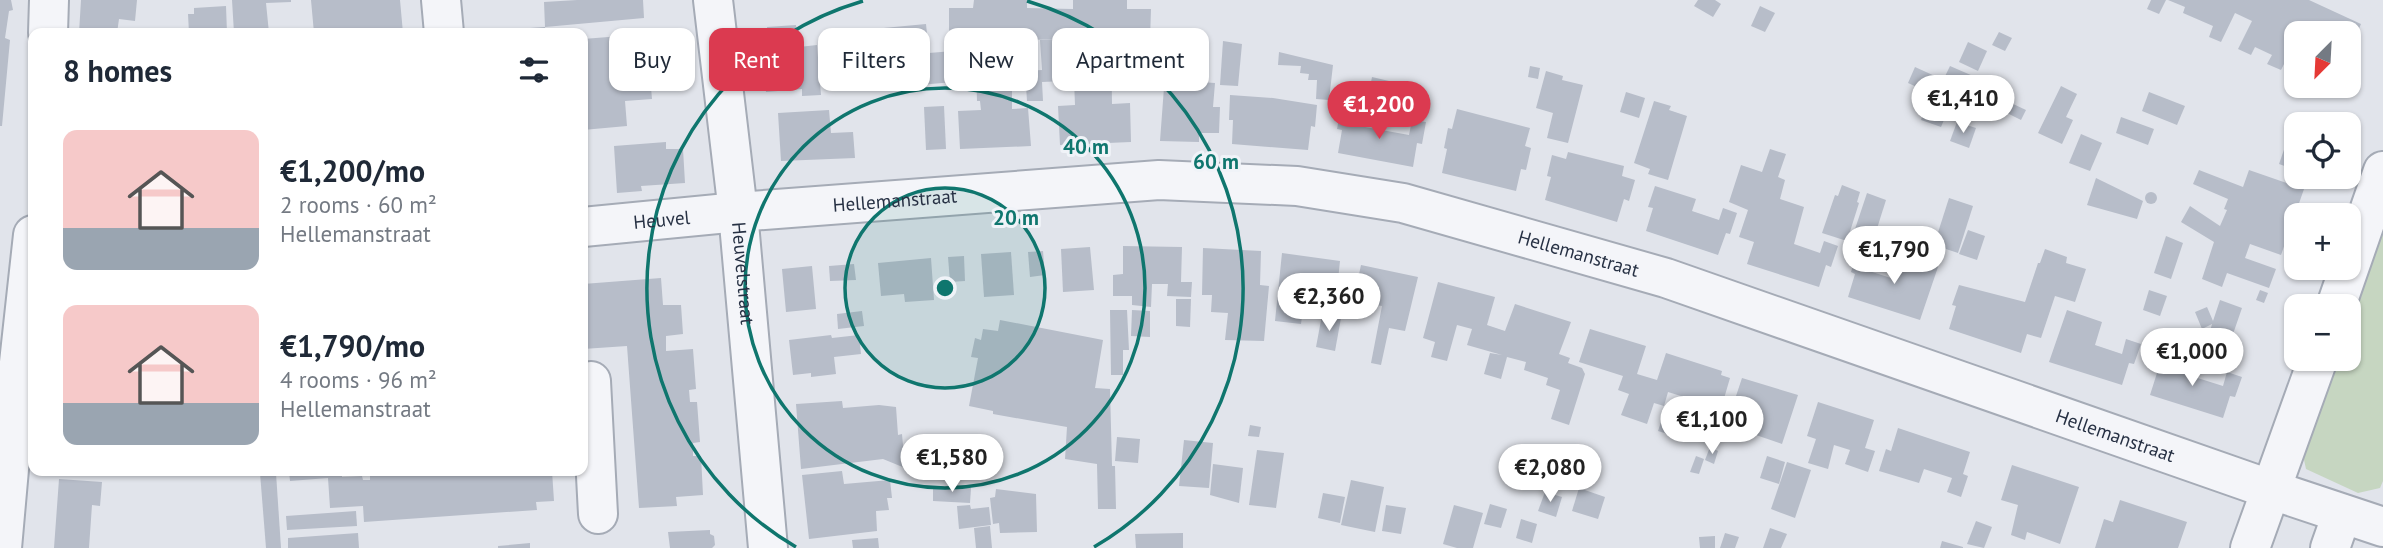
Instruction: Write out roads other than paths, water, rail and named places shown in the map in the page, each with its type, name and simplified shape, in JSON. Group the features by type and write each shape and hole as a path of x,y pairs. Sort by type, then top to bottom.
{"street":[{"path":"48,28 49,0"},
{"path":"441,0 443,28"},
{"name":"Heuvelstraat","path":"713,0 738,212 768,548"},
{"path":"2340,294 2383,171"},
{"name":"Hellemanstraat","path":"738,212 1159,180 1297,186 1403,203 1666,278 2272,490 2336,531 2383,527"},
{"name":"Heuvel","path":"588,227 738,212"},
{"path":"2,548 12,315 28,282"},
{"path":"2250,548 2314,371"},
{"path":"588,381 591,381 598,514"}]}
